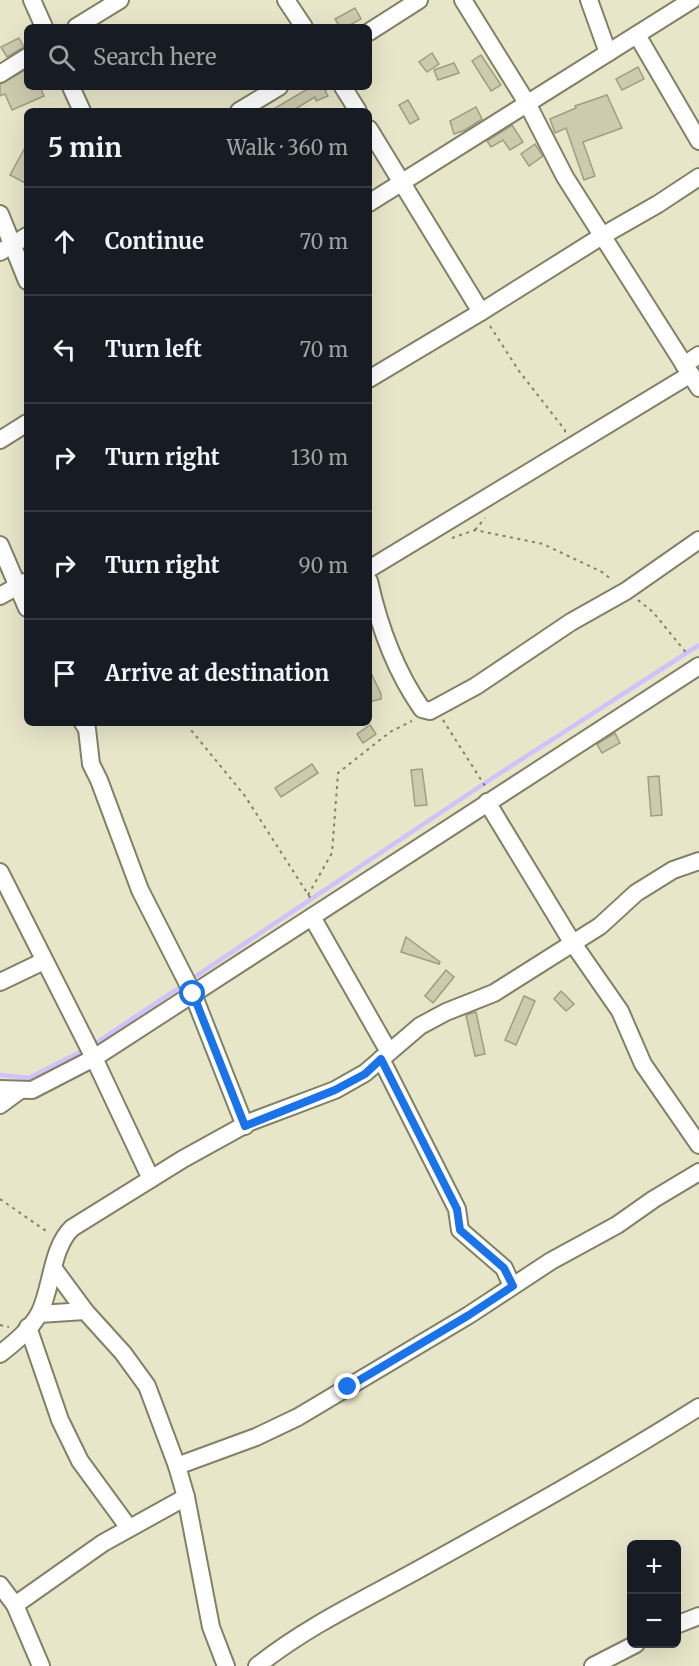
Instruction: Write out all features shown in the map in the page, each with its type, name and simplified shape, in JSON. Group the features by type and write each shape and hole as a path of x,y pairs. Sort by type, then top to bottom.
{"street":[{"path":"32,0 43,24"},
{"path":"81,24 120,0"},
{"path":"286,0 302,24"},
{"path":"372,30 419,0"},
{"path":"463,0 526,103 566,177 691,376"},
{"path":"589,0 608,53"},
{"path":"372,201 692,0"},
{"path":"637,35 699,141"},
{"path":"0,74 24,59"},
{"path":"72,90 81,108"},
{"path":"244,108 274,90"},
{"path":"345,90 356,108"},
{"path":"372,134 481,312"},
{"path":"372,378 699,177"},
{"path":"0,214 6,249 24,276"},
{"path":"6,249 24,238"},
{"path":"372,567 691,376 699,355"},
{"path":"0,440 24,425"},
{"path":"372,593 379,621 416,701 422,709 433,710 476,686 571,622 591,613 626,591 699,540"},
{"path":"0,545 22,584 0,596"},
{"path":"0,1089 32,1090 94,1058 699,666"},
{"path":"85,726 91,764 140,890 193,994 245,1126"},
{"path":"487,802 573,942 620,1011 643,1064 699,1145"},
{"path":"0,1354 34,1321 65,1234 72,1228 151,1179 245,1126 335,1090 365,1074 420,1026 446,1012 494,993 600,926 636,893 673,870 699,861"},
{"path":"0,872 94,1058 151,1179"},
{"path":"312,917 385,1055 457,1209 460,1230 504,1268 513,1286"},
{"path":"0,982 44,961"},
{"path":"0,1104 19,1091"},
{"path":"177,1466 256,1437 298,1417 469,1315 551,1261 616,1225 699,1172"},
{"path":"54,1269 147,1386 186,1497 211,1627 226,1666"},
{"path":"34,1321 86,1311"},
{"path":"34,1321 60,1420 80,1461 129,1528"},
{"path":"257,1666 312,1626 431,1563 699,1407"},
{"path":"15,1605 77,1560 186,1497"},
{"path":"0,1585 15,1605 41,1666"},
{"path":"681,1623 699,1616"},
{"path":"593,1666 628,1648"}],"path":[{"path":"481,312 519,371 564,430 566,450"},
{"path":"476,530 486,517"},
{"path":"447,540 476,530 543,544 603,572 653,612 684,650"},
{"path":"192,726 191,730 245,796 308,894 332,853 338,773 390,732 433,710 481,781"},
{"path":"0,1199 48,1230 59,1252"}],"building":[{"path":"355,8 361,19 352,24 338,24 335,19"},
{"path":"19,38 24,47 7,57 1,47"},
{"path":"432,53 439,64 427,72 419,62"},
{"path":"481,55 501,85 491,91 472,61"},
{"path":"454,63 459,73 438,80 434,70"},
{"path":"638,67 644,79 622,90 616,79"},
{"path":"24,71 24,90 41,90 44,96 12,110 5,94 0,96 0,84"},
{"path":"306,90 326,90 328,96 316,101 315,97 297,108 275,108"},
{"path":"607,95 622,128 583,142 595,176 584,180 566,128 555,133 550,119 576,108 575,106"},
{"path":"408,100 419,119 410,124 399,105"},
{"path":"476,107 482,119 454,134 450,121"},
{"path":"512,125 523,142 510,150 503,140 491,147 487,141"},
{"path":"535,144 543,156 529,166 521,154"},
{"path":"24,149 24,182 10,175"},
{"path":"372,675 381,694 381,699 372,701"},
{"path":"371,726 376,734 363,743 357,734"},
{"path":"615,733 620,743 602,753 597,744"},
{"path":"312,764 318,773 281,797 275,788"},
{"path":"422,769 427,805 415,806 411,770"},
{"path":"659,776 662,815 651,816 648,777"},
{"path":"406,937 440,962 439,964 401,952"},
{"path":"446,970 454,977 433,1003 425,996"},
{"path":"561,991 574,1004 566,1011 554,999"},
{"path":"524,996 535,1001 516,1045 505,1040"},
{"path":"476,1012 485,1054 475,1056 466,1015"}],"waterway":[{"path":"190,980 491,779 699,645"},
{"path":"93,1045 183,985"},
{"path":"0,1075 29,1078 86,1049"}],"route":[{"path":"193,994 245,1126 250,1122 335,1090 365,1074 381,1059 457,1209 460,1230 504,1268 513,1286 348,1387"}]}
